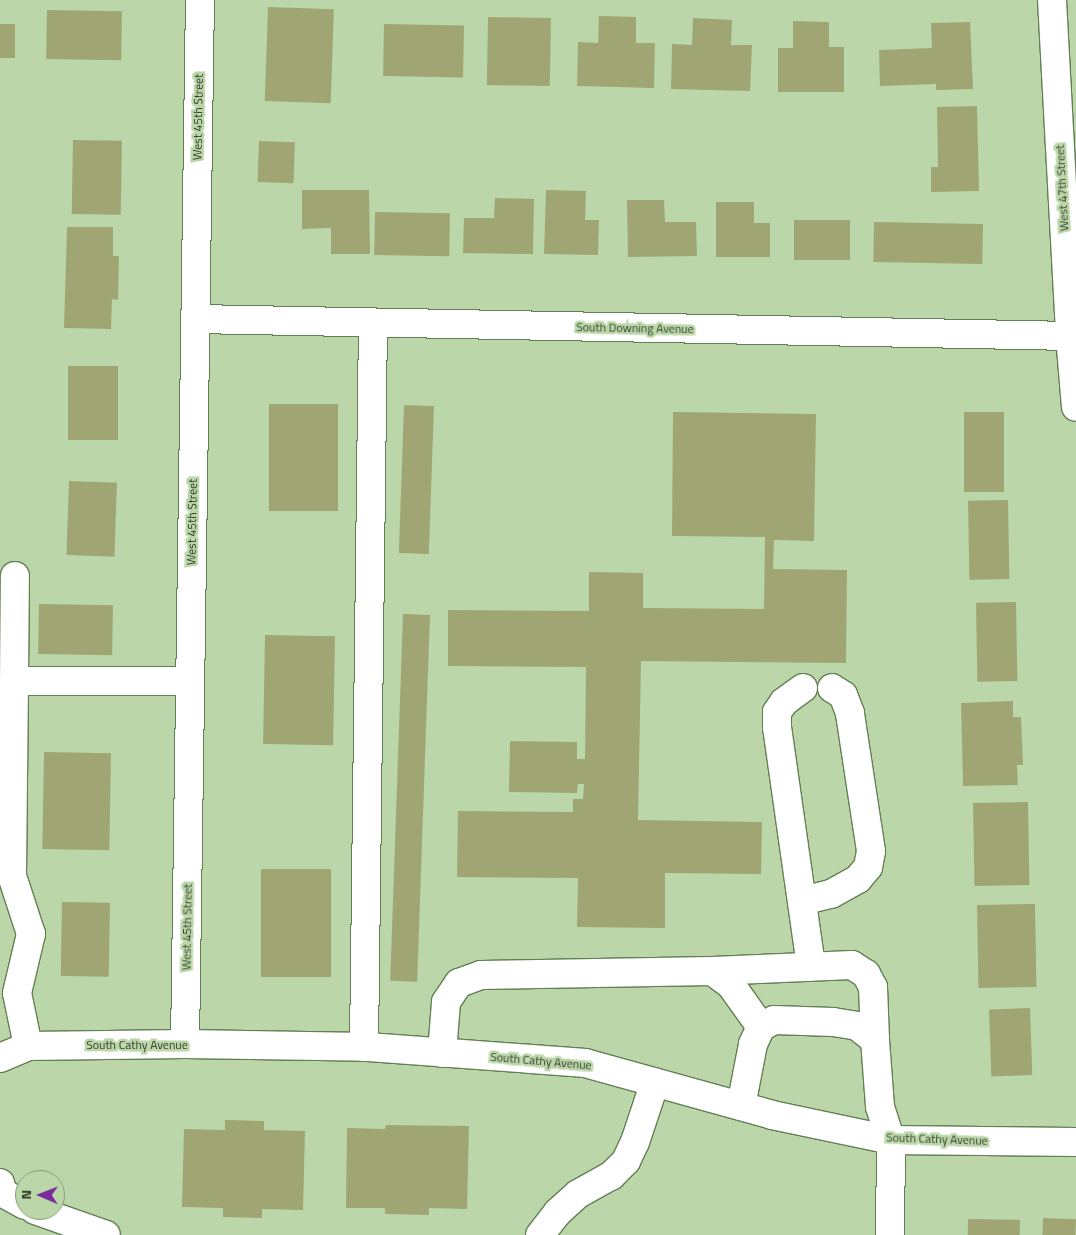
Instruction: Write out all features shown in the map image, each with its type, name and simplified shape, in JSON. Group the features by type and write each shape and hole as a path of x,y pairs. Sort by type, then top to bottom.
{"street":[{"name":"West 45th Street","path":"186,1044 200,0"},
{"name":"West 47th Street","path":"1052,0 1076,407"},
{"name":"South Downing Avenue","path":"195,319 1073,336"},
{"path":"364,1047 373,323"},
{"path":"15,576 12,876 30,934 17,993 28,1046"},
{"path":"14,681 190,681"},
{"path":"802,688 784,702 777,712 777,727 811,966"},
{"path":"802,902 832,894 858,879 868,867 871,851 850,713 843,695 832,688"},
{"path":"442,1053 446,1002 460,983 482,975 712,971 852,964 866,974 873,987 880,1107 891,1140 890,1235"},
{"path":"712,971 732,985 761,1027"},
{"path":"741,1106 753,1044 761,1027 774,1020 833,1022 857,1026 875,1040"},
{"name":"South Cathy Avenue","path":"0,1058 28,1046 186,1044 364,1047 585,1063 741,1106 891,1140 1076,1142"},
{"path":"540,1235 558,1212 578,1194 611,1176 626,1161 635,1142 656,1082"},
{"path":"0,1183 3,1193 15,1200"},
{"path":"63,1220 106,1235"}],"building":[{"path":"268,7 334,9 331,103 265,101"},
{"path":"47,10 122,11 121,60 46,59"},
{"path":"599,16 636,17 636,43 655,43 654,88 577,86 578,42 598,43"},
{"path":"488,17 551,18 550,86 487,85"},
{"path":"693,18 732,20 731,45 752,45 750,91 671,89 672,44 692,45"},
{"path":"793,21 829,22 829,47 844,47 844,92 778,92 778,48 793,48"},
{"path":"970,22 973,89 936,90 936,84 880,86 879,50 932,48 931,23"},
{"path":"0,24 15,24 15,58 0,58"},
{"path":"384,24 464,25 463,77 383,76"},
{"path":"977,106 979,191 931,192 931,167 938,167 937,107"},
{"path":"73,140 122,141 121,215 72,214"},
{"path":"259,141 295,142 294,183 258,182"},
{"path":"302,190 369,190 370,254 331,254 331,228 302,229"},
{"path":"546,190 586,191 585,220 599,220 598,255 544,254"},
{"path":"495,198 534,199 533,254 463,253 464,218 494,218"},
{"path":"627,200 664,200 665,222 696,222 697,256 628,257"},
{"path":"716,202 754,202 754,223 770,223 770,257 716,257"},
{"path":"375,212 450,213 449,256 374,255"},
{"path":"794,220 850,220 850,260 794,260"},
{"path":"874,222 983,224 982,264 873,262"},
{"path":"67,227 113,227 113,256 119,256 118,300 112,299 111,329 64,328"},
{"path":"68,366 118,366 118,440 68,440"},
{"path":"269,404 338,404 338,511 269,511"},
{"path":"404,405 434,406 429,554 399,553"},
{"path":"673,412 816,414 814,541 774,540 773,569 847,570 846,663 641,661 638,820 762,822 761,874 665,873 665,928 577,927 578,878 457,877 458,811 573,812 573,799 583,799 584,784 578,784 577,793 509,792 510,741 577,742 577,759 585,759 586,667 448,666 448,610 589,611 589,572 643,573 643,608 764,609 765,537 672,536"},
{"path":"964,412 1004,412 1004,492 964,492"},
{"path":"69,481 117,483 114,557 66,555"},
{"path":"1008,500 1009,579 969,580 968,501"},
{"path":"1016,602 1017,681 977,682 976,603"},
{"path":"39,604 113,605 112,655 38,654"},
{"path":"403,614 430,615 417,982 390,981"},
{"path":"265,635 335,636 333,745 263,744"},
{"path":"1013,701 1013,717 1021,717 1023,765 1017,765 1018,785 963,786 961,703"},
{"path":"44,752 111,753 109,850 42,849"},
{"path":"1028,802 1029,885 974,886 973,803"},
{"path":"261,869 331,869 331,977 261,977"},
{"path":"62,902 110,903 109,977 61,976"},
{"path":"1035,904 1036,987 978,988 977,905"},
{"path":"1030,1008 1032,1075 991,1076 989,1009"},
{"path":"225,1120 264,1121 264,1130 305,1131 303,1210 262,1209 262,1218 223,1217 223,1208 182,1207 184,1129 225,1130"},
{"path":"386,1125 469,1126 467,1209 429,1208 429,1215 385,1214 385,1208 346,1208 347,1128 385,1129"},
{"path":"1043,1218 1076,1219 1075,1235 1042,1235"},
{"path":"968,1219 1020,1220 1020,1235 968,1235"}]}
